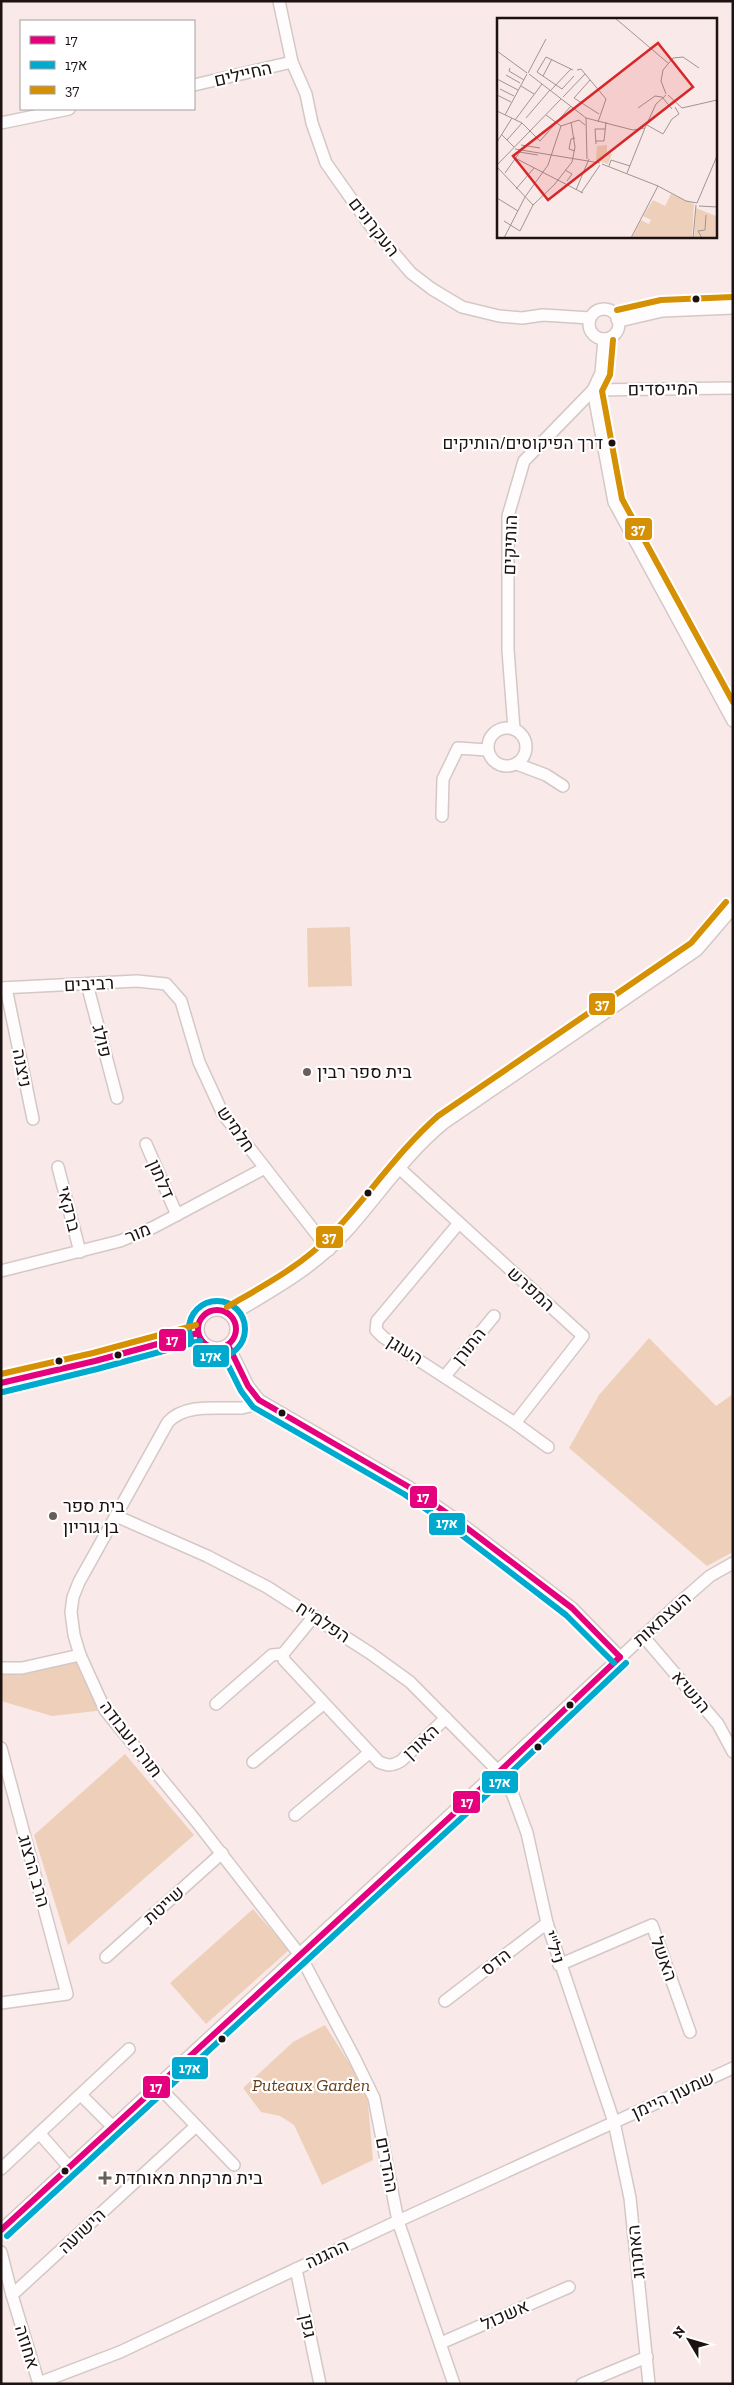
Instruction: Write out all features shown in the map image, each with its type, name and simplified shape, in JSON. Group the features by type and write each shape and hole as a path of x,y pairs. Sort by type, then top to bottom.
{"main road":[{"path":"619,319 662,310 733,306"}],"street":[{"name":"העקרונים","path":"279,1 292,62 306,94 312,123 326,163 369,224 411,273 432,289 462,307 499,316 522,318 544,315 590,318"},
{"name":"החיילים","path":"195,85 292,62"},
{"path":"1,123 64,110"},
{"path":"606,309 613,311 619,319 616,334 604,339 594,336 591,331 590,318 595,311 606,309"},
{"path":"604,339 601,373 593,390 614,502 733,720"},
{"name":"המייסדים","path":"593,390 733,388"},
{"name":"הותיקים","path":"514,729 508,650 508,516 524,461 593,390"},
{"path":"508,727 514,729 523,737 526,748 525,754 517,764 511,766 498,765 493,761 487,750 489,738 497,730 508,727"},
{"path":"442,816 443,779 458,748 487,750"},
{"path":"517,764 546,775 563,786"},
{"path":"231,1315 276,1289 329,1250 420,1143 444,1123 697,950 733,908"},
{"name":"רביבים","path":"4,988 157,982 166,984 173,991"},
{"name":"פולג","path":"87,984 116,1098"},
{"name":"ניצנה","path":"4,988 32,1119"},
{"name":"חלמיש","path":"173,991 185,1012 196,1053 212,1094 223,1114 329,1250"},
{"name":"דלתון","path":"146,1144 177,1215"},
{"name":"ברקאי","path":"58,1167 80,1252"},
{"name":"מור","path":"1,1271 120,1241 177,1215 264,1168"},
{"name":"המפרש","path":"398,1168 583,1336 515,1423"},
{"name":"העוגן","path":"459,1223 377,1321 376,1330 383,1337 445,1376 548,1447"},
{"path":"218,1309 231,1315 237,1330 228,1345 222,1348 210,1347 204,1343 198,1332 200,1319 205,1313 218,1309"},
{"name":"התורן","path":"445,1376 494,1316"},
{"path":"1,1383 94,1361 198,1332"},
{"path":"228,1345 248,1386 259,1400 408,1487 451,1516 572,1608 620,1657"},
{"name":"תורה ועבודה","path":"259,1400 250,1406 242,1408 185,1410 175,1415 168,1422 79,1582 73,1597 71,1612 80,1655 104,1710 222,1853 300,1955"},
{"name":"הפלמ\"ח","path":"116,1516 216,1560 267,1587 314,1616 410,1682 499,1772"},
{"name":"העצמאות","path":"1,2230 499,1772 643,1636 710,1576 733,1563"},
{"path":"216,1704 272,1655 283,1654 314,1616"},
{"name":"הנשיא","path":"643,1636 718,1724 733,1752"},
{"name":"האורן","path":"283,1654 284,1660 323,1704 369,1753 386,1766 393,1766 400,1761 446,1718"},
{"path":"1,1668 22,1668 80,1655"},
{"path":"254,1762 323,1704"},
{"name":"הרב הרצוג","path":"1,1748 67,1994 1,2003"},
{"path":"295,1815 369,1753"},
{"name":"ניל\"י","path":"499,1772 513,1795 527,1833 547,1923 559,1964 614,2122"},
{"name":"שייטת","path":"106,1956 222,1853"},
{"name":"הדס","path":"446,2001 547,1923"},
{"name":"האשל","path":"559,1964 652,1925 690,2032"},
{"name":"ההדרים","path":"300,1955 374,2098 398,2221 454,2384"},
{"path":"1,2169 129,2049"},
{"name":"שמעון היימן","path":"614,2122 733,2068"},
{"path":"158,2086 234,2165"},
{"path":"81,2095 112,2126"},
{"name":"ההגנה","path":"39,2383 120,2352 614,2122"},
{"name":"האתרוג","path":"614,2122 630,2198 649,2384"},
{"name":"הישועה","path":"12,2295 196,2126"},
{"path":"40,2134 69,2167"},
{"name":"אחוזה","path":"1,2252 39,2383"},
{"name":"גפן","path":"296,2269 320,2384"},
{"name":"אשכול","path":"441,2343 569,2287"},
{"path":"582,2384 647,2357"}],"green space":[{"path":"350,927 352,986 308,987 307,928"},
{"path":"649,1338 716,1406 733,1394 733,1552 707,1566 569,1448 599,1395"},
{"path":"80,1655 105,1710 52,1716 1,1701 1,1668"},
{"path":"125,1754 194,1835 68,1945 34,1835"},
{"path":"253,1909 289,1950 206,2024 170,1983"},
{"name":"Puteaux Garden","path":"325,2025 367,2091 373,2160 322,2185 294,2125 280,2116 261,2112 243,2088 293,2042"}],"transit line":[{"name":"37","path":"617,310 661,300 733,297"},
{"name":"37","path":"613,340 610,375 602,391 622,499 733,702"},
{"name":"37","path":"227,1307 281,1275 319,1247 344,1221 409,1144 438,1116 691,943 726,902"},
{"name":"17א","path":"217,1301 228,1303 237,1309 243,1318 245,1329 243,1340 237,1349 228,1355 217,1357 206,1355 197,1349 191,1340 189,1329 191,1318 197,1309 206,1303 217,1301"},
{"name":"17","path":"217,1310 231,1315 236,1329 231,1343 217,1348 203,1343 198,1329 203,1315 217,1310"},
{"name":"37","path":"1,1374 93,1353 196,1325"},
{"name":"17","path":"1,1383 95,1361 198,1333"},
{"name":"17א","path":"3,1392 200,1341"},
{"name":"17","path":"228,1345 248,1386 259,1400 409,1487 451,1516 572,1608 620,1657"},
{"name":"17א","path":"220,1349 241,1391 253,1407 404,1494 446,1523 566,1615 614,1663"},
{"name":"17","path":"1,2230 499,1772 620,1657"},
{"name":"17א","path":"7,2236 505,1778 626,1663"}],"place":[{"name":"דרך הפיקוסים/הותיקים","path":"612,443"},
{"name":"בית ספר רבין","path":"307,1072"},
{"name":"בית ספר בן גוריון","path":"53,1516"},
{"name":"בית מרקחת מאוחדת","path":"105,2178"}]}
